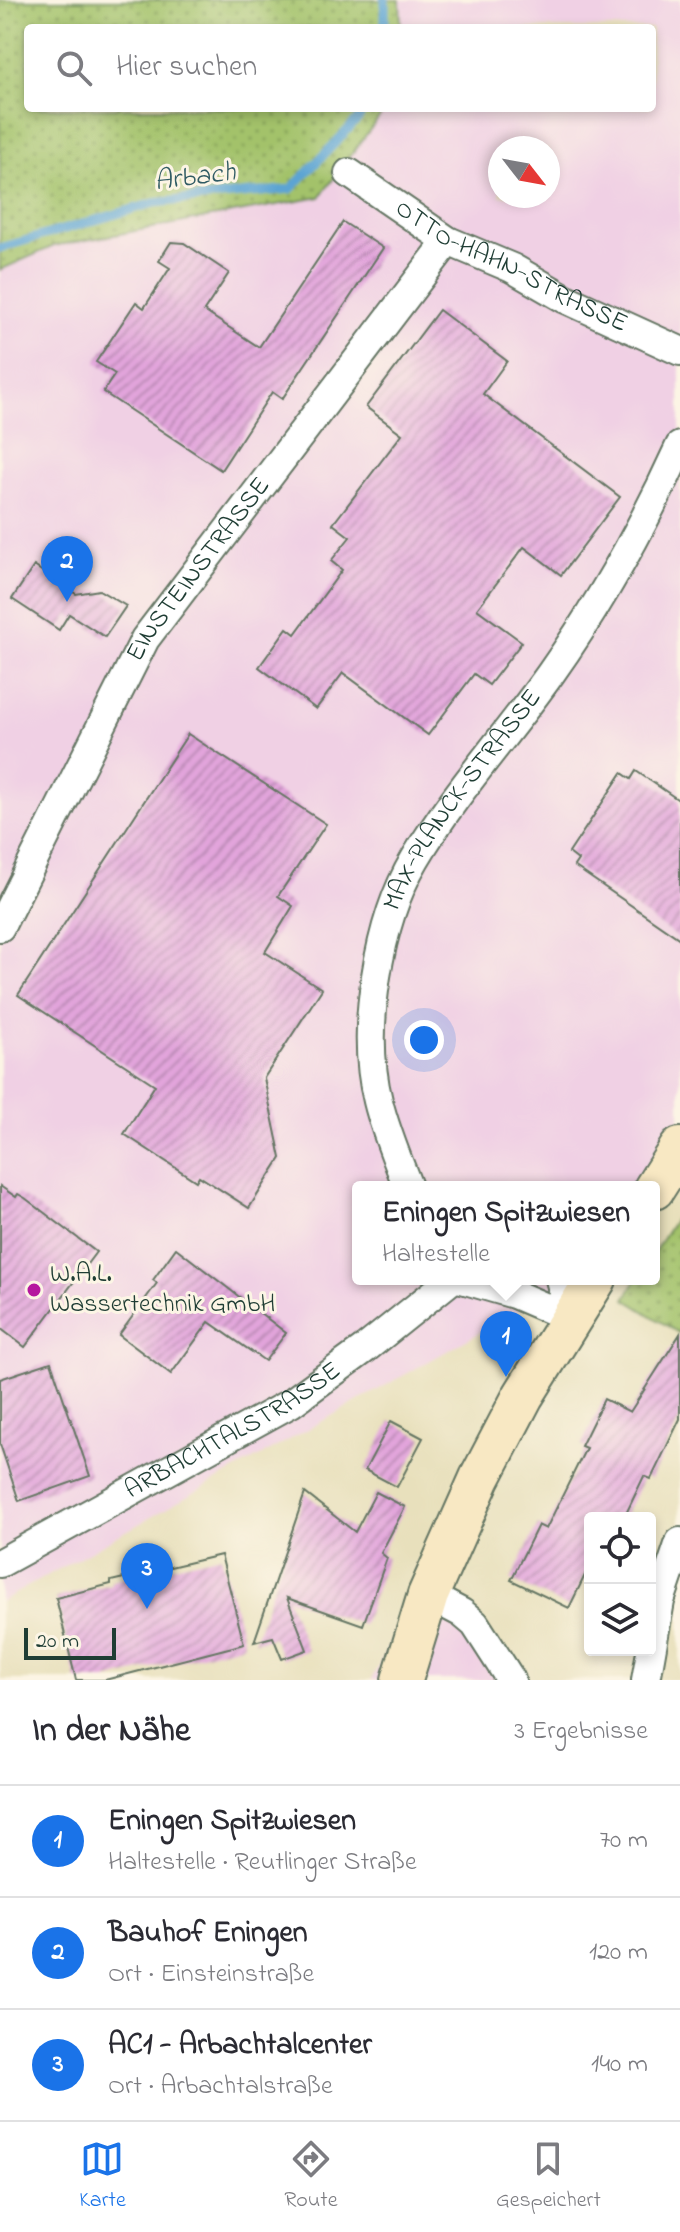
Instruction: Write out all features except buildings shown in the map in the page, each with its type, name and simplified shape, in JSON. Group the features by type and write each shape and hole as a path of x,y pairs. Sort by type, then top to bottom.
{"main road":[{"path":"659,1181 680,1148"},
{"path":"402,1680 428,1595 480,1478 523,1396 592,1285"}],"street":[{"name":"OTTO-HAHN-STRASSE","path":"349,173 448,241 512,268 566,299 680,351"},
{"name":"EINSTEINSTRASSE","path":"0,927 145,639 448,241"},
{"name":"MAX-PLANCK-STRASSE","path":"406,1181 377,1098 372,1055 373,997 382,944 396,897 414,860 438,824 581,628 638,532 680,446"},
{"name":"ARBACHTALSTRASSE","path":"0,1563 291,1403 445,1285"},
{"path":"483,1285 514,1294 570,1318"},
{"path":"562,1285 570,1318"},
{"path":"646,1680 660,1601 680,1542"},
{"path":"428,1595 462,1613 475,1624 511,1680"}],"shaded area":[{"path":"391,0 680,0 680,1126 643,1181 352,1181 352,1285 564,1285 0,1602 0,270 364,112 656,112 656,24 391,24"},
{"path":"424,1576 500,1680 371,1680"}],"green space":[{"path":"0,0 400,0 401,24 24,24 24,112 383,112 320,197 54,246 0,270"},
{"path":"680,1211 680,1334 625,1299 633,1285 660,1285 660,1243"}],"waterway":[{"name":"Arbach","path":"385,0 385,24"},
{"name":"Arbach","path":"0,248 154,203 291,189 361,112"}],"place":[{"name":"Bauhof Eningen","path":"67,602"},
{"name":"W.A.L. Wassertechnik GmbH","path":"34,1290"},
{"name":"Eningen Spitzwiesen","path":"506,1377"},
{"name":"AC1 - Arbachtalcenter","path":"147,1609"}]}
